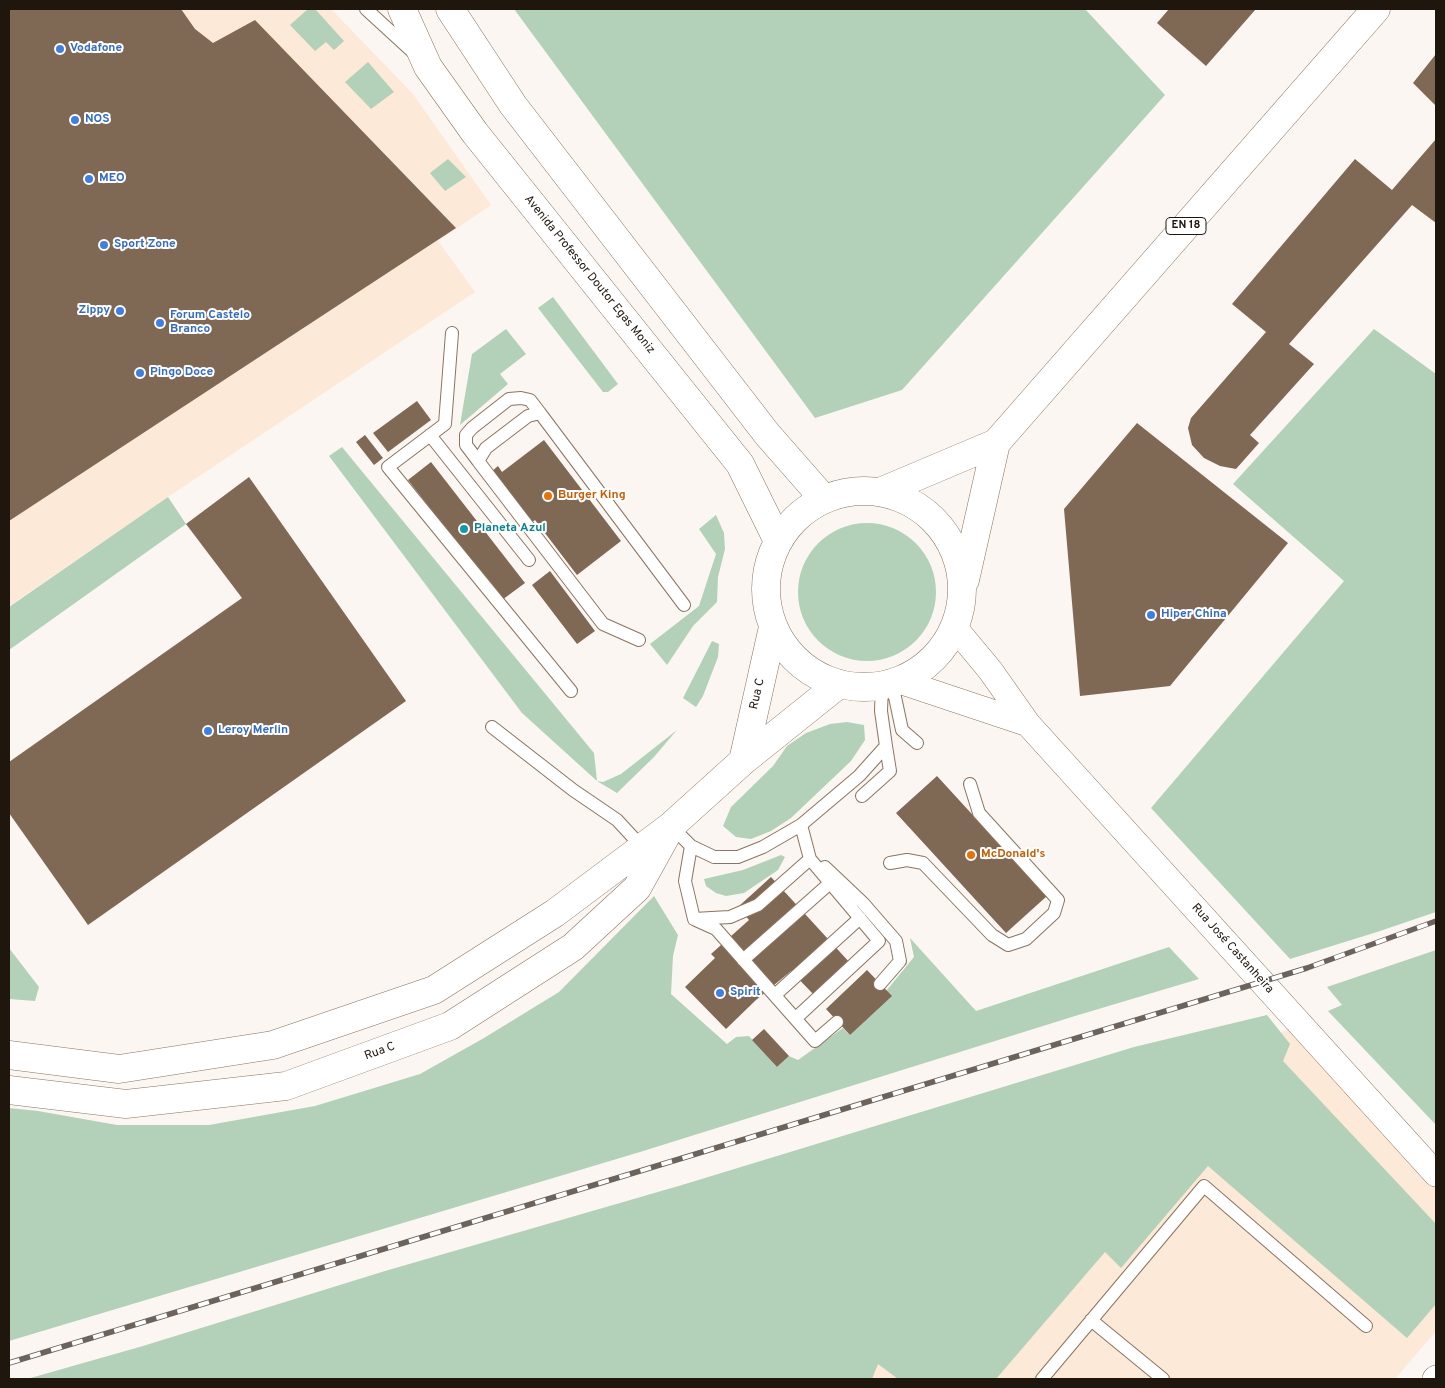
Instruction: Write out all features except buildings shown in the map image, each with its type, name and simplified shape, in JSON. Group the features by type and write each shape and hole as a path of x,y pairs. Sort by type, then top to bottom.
{"main road":[{"name":"Avenida Professor Doutor Egas Moniz","path":"402,9 428,67 475,133 740,464 778,541"},
{"path":"450,9 519,113 767,434 824,499"},
{"name":"EN 18","path":"880,492 996,443 1376,9"},
{"name":"EN 18","path":"963,589 996,443"},
{"path":"864,490 880,492 904,498 920,508 935,520 946,534 956,552 961,570 962,602 955,628 946,644 934,658 918,671 891,683 864,687 839,684 824,679 808,670 782,644 773,627 767,609 765,589 767,571 772,553 778,541 794,519 808,508 824,499 844,493 864,490"},
{"name":"Rua C","path":"743,761 773,627"},
{"name":"Rua C","path":"9,1055 119,1069 273,1045 434,990 555,913 672,826 743,761 839,684"},
{"name":"Rua C","path":"9,1090 126,1104 286,1086 450,1026 573,947 637,888 672,826"},
{"path":"9,1068 119,1069"}],"street":[{"name":"Rua José Castanheira","path":"955,628 990,670 1028,724 1436,1174"},
{"name":"Rua José Castanheira","path":"891,683 1028,724"}],"lane":[{"path":"366,9 428,67"},
{"path":"452,333 445,424 388,467 571,691"},
{"path":"639,640 603,624 466,445 466,435 472,428 509,399 521,398 530,400 684,605"},
{"path":"478,461 486,448 528,416 540,413"},
{"path":"430,435 528,560"},
{"path":"891,683 902,730 917,742"},
{"path":"859,776 862,796 890,771 881,710 891,683"},
{"path":"492,726 573,790 617,820 642,847"},
{"path":"672,826 690,846 714,857 738,857 763,847 801,825 859,776 886,746"},
{"path":"890,863 907,860 923,863 992,934 1008,945 1026,939 1054,913 1058,900 979,813 970,784"},
{"path":"796,1018 879,941 810,859 801,825"},
{"path":"690,846 685,881 694,918 716,929 815,1041 837,1022"},
{"path":"694,918 730,918 758,905 810,859"},
{"path":"810,859 829,870 863,902 896,941 900,961 880,984"},
{"path":"743,960 830,883"},
{"path":"775,995 860,918"},
{"path":"1042,1379 1204,1186 1366,1326"},
{"path":"1092,1320 1163,1379"}],"shaded area":[{"name":"Forum Castelo Branco","path":"9,9 331,9 413,94 491,205 438,241 475,292 168,497 9,606"},
{"path":"1292,1029 1436,1188 1436,1331 1395,1379 314,1379 303,1333"}],"green space":[{"path":"308,9 315,9 344,41 334,50 326,42 315,51 290,25"},
{"path":"514,9 1085,9 1165,95 902,390 815,418"},
{"path":"368,62 394,92 371,109 345,82"},
{"path":"448,159 466,177 445,191 430,173"},
{"path":"553,297 618,384 608,392 603,392 538,308"},
{"path":"506,329 526,354 500,374 508,384 460,425 472,354"},
{"path":"1374,329 1436,374 1436,912 1290,959 1151,808 1344,581 1233,484"},
{"path":"342,447 594,753 597,781 522,713 329,456"},
{"path":"168,497 186,524 9,650 9,607"},
{"path":"716,515 724,533 725,549 718,577 717,602 693,626 667,665 650,644 699,606 716,554 699,529"},
{"path":"867,523 893,528 916,543 931,566 936,592 931,618 916,641 893,656 867,661 841,656 818,641 803,618 798,592 803,566 818,543 841,528"},
{"path":"712,641 719,644 718,657 703,696 696,707 683,698"},
{"path":"847,722 864,725 865,740 851,761 791,818 771,831 751,839 736,837 723,826 731,807 773,766 787,746 806,733 830,724"},
{"path":"677,730 654,757 617,793 597,781 603,782 621,774"},
{"path":"781,855 785,857 778,870 744,893 726,896 716,893 706,886 704,879 743,870"},
{"path":"654,896 678,935 673,956 671,994 727,1044 736,1037 749,1036 777,1067 789,1056 798,1060 843,1028 850,1035 914,957 910,938 976,1011 1169,947 1199,979 640,1152 9,1341 9,1108 38,1111 117,1125 209,1125 315,1106 420,1074 484,1038 559,992"},
{"path":"9,948 39,987 35,1001 9,999"},
{"path":"1436,950 1436,1125 1328,1011 1342,1005 1327,987"},
{"path":"1267,1015 1290,1044 1283,1061 1436,1224 1436,1304 1407,1338 1208,1166 1121,1268 1105,1252 996,1379 898,1379 878,1364 872,1379 27,1379 143,1346 385,1271 682,1185 1134,1047"}],"railway":[{"path":"9,1363 1307,968 1436,921"}],"place":[{"name":"Vodafone","path":"60,49"},
{"name":"NOS","path":"75,120"},
{"name":"MEO","path":"89,179"},
{"name":"Sport Zone","path":"104,245"},
{"name":"Zippy","path":"120,311"},
{"name":"Forum Castelo Branco","path":"160,323"},
{"name":"Pingo Doce","path":"140,373"},
{"name":"Burger King","path":"548,496"},
{"name":"Planeta Azul","path":"464,529"},
{"name":"Hiper China","path":"1151,615"},
{"name":"Leroy Merlin","path":"208,731"},
{"name":"McDonald's","path":"971,855"},
{"name":"Spirit","path":"720,993"}]}
